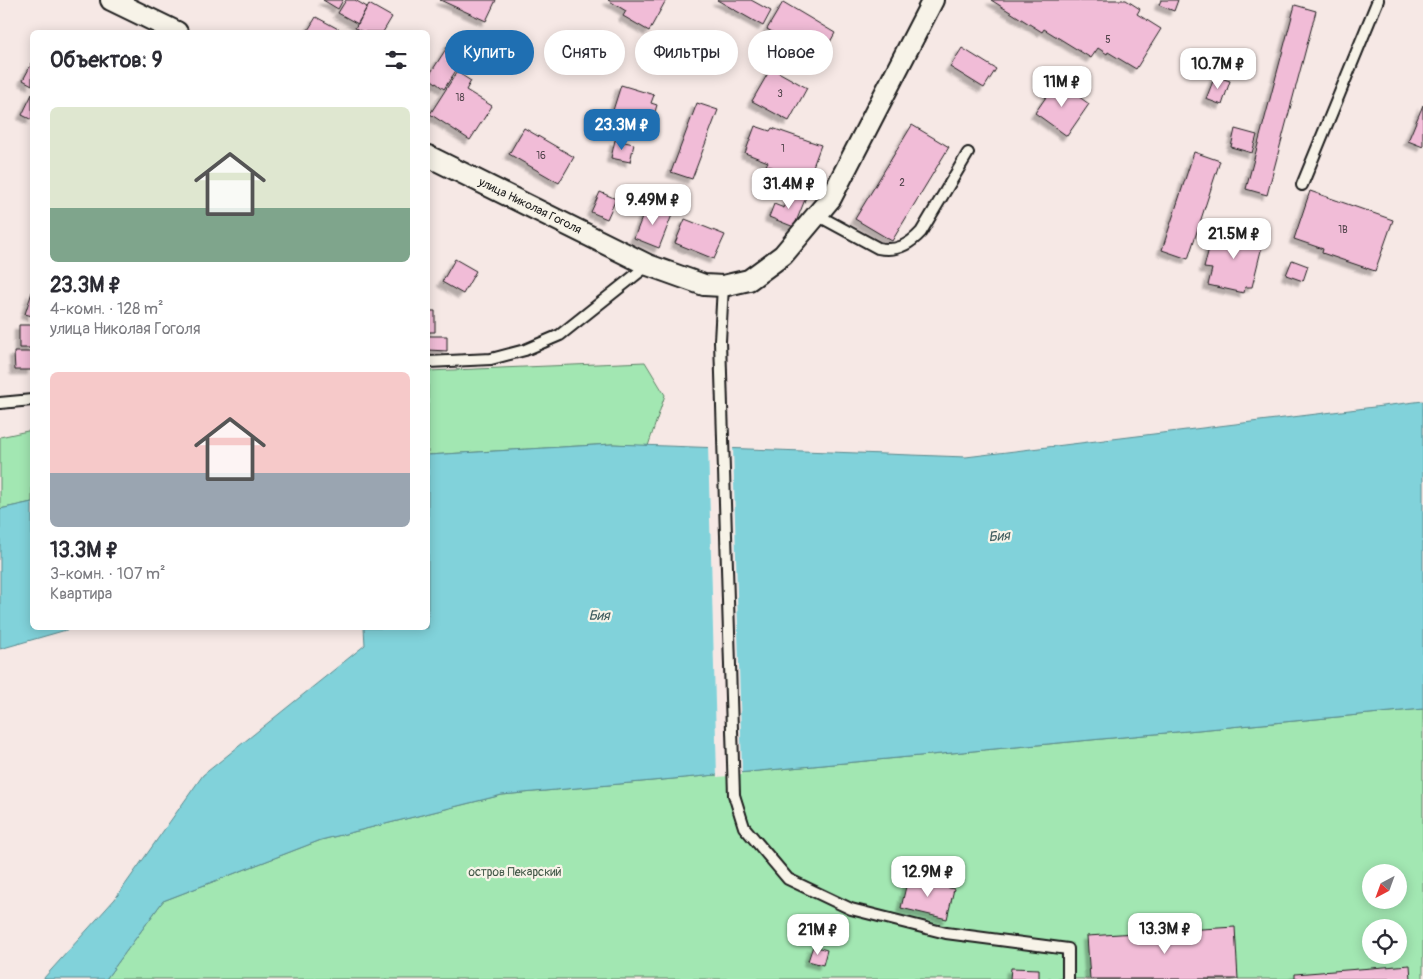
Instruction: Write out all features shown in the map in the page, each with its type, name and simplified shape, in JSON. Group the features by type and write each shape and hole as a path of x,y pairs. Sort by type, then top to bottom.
{"street":[{"path":"111,0 173,30"},
{"name":"улица Николая Гоголя","path":"430,157 648,265 704,285 724,286 749,280 768,268 783,255 831,198 933,0"}],"lane":[{"path":"1302,185 1378,0"},
{"path":"817,214 878,248 889,250 898,248 912,241 921,232 968,153"},
{"path":"430,362 491,359 525,350 560,334 648,265"},
{"path":"724,286 720,340 734,795 744,827 788,879 851,909 936,931 1068,949 1068,979"},
{"path":"0,403 30,400"}],"green space":[{"path":"645,362 665,395 648,446 612,444 430,455 430,371"},
{"path":"30,430 30,502 0,509 0,437"},
{"name":"остров Пекарский","path":"1423,709 1423,979 106,979 163,901 321,840 502,795"}],"water":[{"name":"Бия","path":"1423,401 1423,709 502,795 321,840 163,901 106,979 43,979 115,899 203,775 365,645 364,630 430,630 430,455 612,444 966,457"},
{"path":"30,502 30,630 66,630 0,649 0,509"}],"pier":[{"path":"708,445 733,446 742,775 717,777"}],"building":[{"path":"323,0 343,0 338,9"},
{"path":"346,0 355,0 367,7 358,24 338,13"},
{"path":"440,0 496,0 486,21"},
{"path":"608,0 666,0 650,30 623,16 626,11"},
{"path":"717,0 751,0 771,11 763,26"},
{"path":"991,0 1126,0 1140,9 1137,14 1161,29 1136,69 1098,48 1091,58 1044,29 1042,32"},
{"path":"1161,0 1178,0 1174,11 1159,5"},
{"path":"783,2 830,30 769,30 767,29"},
{"path":"369,4 392,17 384,30 359,30 355,28"},
{"path":"1295,5 1316,11 1267,195 1246,189"},
{"path":"316,17 340,30 308,30"},
{"path":"962,48 996,69 984,88 950,67"},
{"path":"445,50 445,75 453,75 444,89 430,78 430,74"},
{"path":"30,67 30,84 23,80"},
{"path":"455,75 462,75 471,81 466,90 492,106 470,140 430,114"},
{"path":"767,75 784,75 807,88 789,121 752,101"},
{"path":"1215,76 1230,81 1222,105 1206,99"},
{"path":"1057,81 1080,94 1078,96 1089,104 1067,136 1035,113"},
{"path":"621,85 654,95 651,103 657,105 651,125 631,118 628,128 609,123"},
{"path":"30,98 30,119 22,115"},
{"path":"697,103 718,110 692,179 671,172"},
{"path":"1423,105 1423,147 1408,141"},
{"path":"912,125 949,147 892,241 855,219"},
{"path":"755,126 770,131 772,128 821,145 808,180 766,165 768,162 745,153"},
{"path":"524,128 574,157 559,183 509,154"},
{"path":"1235,129 1257,135 1252,153 1231,147"},
{"path":"615,140 634,144 630,162 611,158"},
{"path":"1194,152 1220,161 1188,259 1162,250"},
{"path":"791,191 806,197 794,227 769,217 774,204 784,208"},
{"path":"1310,191 1393,220 1375,271 1322,253 1323,249 1294,239"},
{"path":"600,192 616,199 607,219 591,212"},
{"path":"647,205 672,215 659,248 634,238"},
{"path":"685,219 725,235 714,259 675,243"},
{"path":"1219,227 1264,238 1252,287 1245,287 1244,293 1208,285 1212,269 1204,268 1210,244 1214,245"},
{"path":"455,259 476,271 463,294 442,282"},
{"path":"1292,260 1308,266 1303,281 1286,275"},
{"path":"30,298 30,315 25,314"},
{"path":"430,311 435,311 435,332 430,332"},
{"path":"19,325 30,325 30,348 19,348"},
{"path":"430,336 447,336 447,351 430,350"},
{"path":"14,352 30,352 30,370 15,370"},
{"path":"908,878 954,889 947,919 901,908"},
{"path":"1235,927 1238,979 1090,979 1087,936"},
{"path":"813,946 827,950 823,965 808,961"},
{"path":"1410,965 1411,979 1295,979 1295,974"},
{"path":"1011,968 1039,969 1039,979 1010,979"}]}
